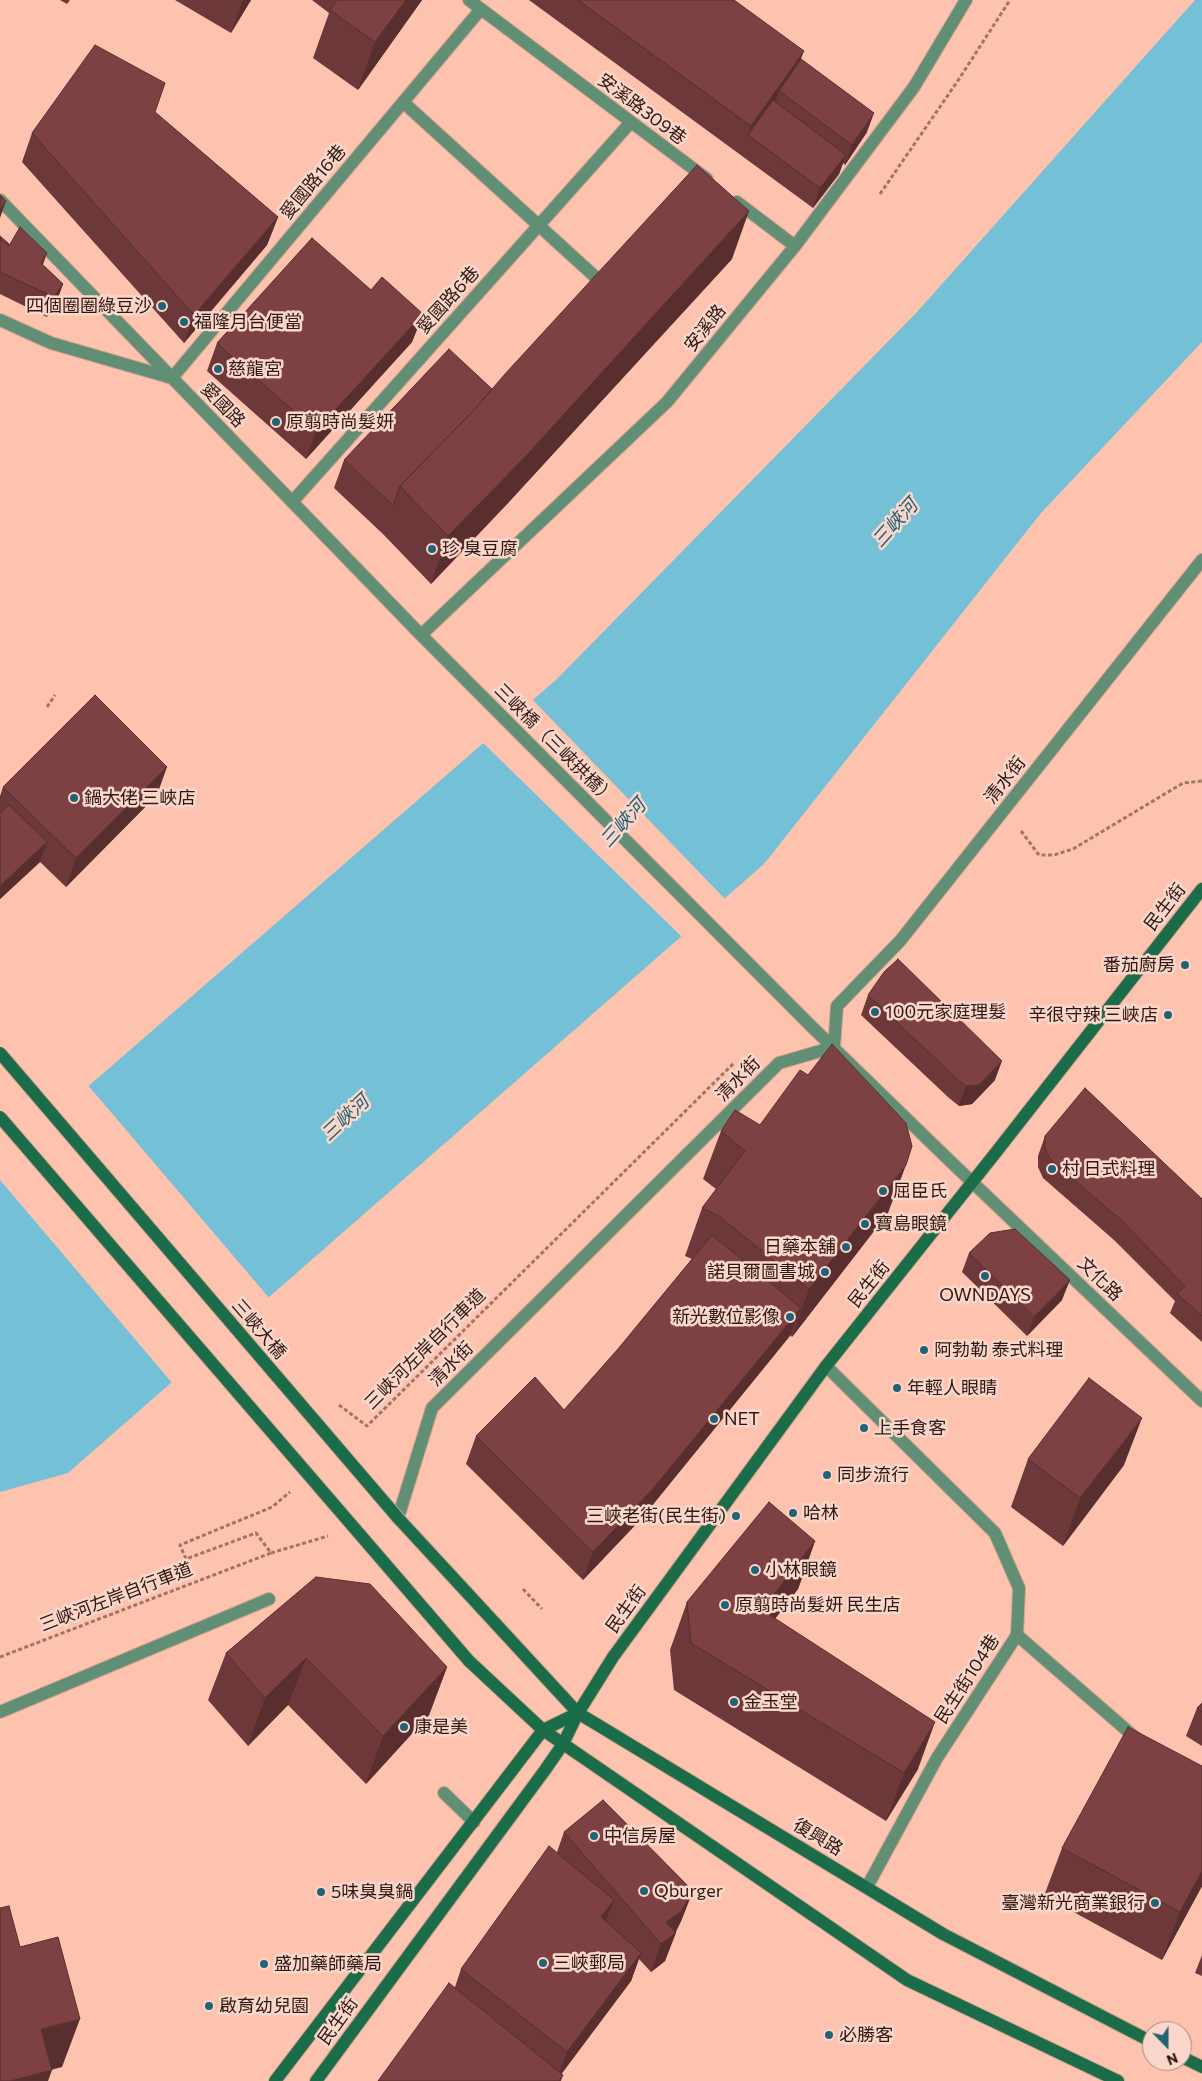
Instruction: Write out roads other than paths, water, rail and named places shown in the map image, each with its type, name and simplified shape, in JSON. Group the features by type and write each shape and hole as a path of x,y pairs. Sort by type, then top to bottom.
{"main road":[{"name":"民生街","path":"316,2081 563,1744 578,1713 613,1657 826,1366 973,1182 1202,889"},
{"name":"三峽大橋","path":"0,1053 398,1518 496,1623"},
{"path":"0,1117 469,1661 543,1730 907,1980 1118,2081"},
{"name":"復興路","path":"496,1623 578,1713 942,1934 1142,2037"},
{"name":"民生街","path":"275,2081 543,1730 578,1713"}],"street":[{"name":"安溪路309巷","path":"469,0 795,246"},
{"name":"安溪路","path":"421,634 667,402 795,246 914,87 966,0"},
{"name":"愛國路16巷","path":"172,378 481,9"},
{"path":"403,102 602,284"},
{"name":"愛國路6巷","path":"292,502 631,122"},
{"name":"愛國路","path":"0,200 421,634"},
{"path":"0,320 51,344 172,378"},
{"name":"清水街","path":"398,1518 432,1408 778,1064 834,1047 837,1006 900,941 1202,560"},
{"name":"三峽橋（三峽拱橋）","path":"421,634 834,1047"},
{"name":"文化路","path":"834,1047 1202,1401"},
{"name":"民生街104巷","path":"826,1366 995,1532 1019,1588 1017,1635 937,1758 867,1888"},
{"path":"0,1712 269,1598"},
{"path":"1017,1635 1141,1743"},
{"path":"444,1793 474,1822"}],"water":[{"name":"三峽河","path":"1195,0 1202,0 1202,342 1041,513 764,864 68,1473 0,1492 0,1163 557,679 917,312"}],"place":[{"name":"四個圈圈綠豆沙","path":"162,306"},
{"name":"福隆月台便當","path":"184,322"},
{"name":"慈龍宮","path":"218,369"},
{"name":"原翦時尚髮妍","path":"276,422"},
{"name":"珍 臭豆腐","path":"432,549"},
{"name":"鍋大佬 三峽店","path":"74,798"},
{"name":"番茄廚房","path":"1185,965"},
{"name":"100元家庭理髮","path":"875,1012"},
{"name":"辛很守辣 三峽店","path":"1168,1015"},
{"name":"村 日式料理","path":"1052,1169"},
{"name":"屈臣氏","path":"883,1191"},
{"name":"寶島眼鏡","path":"865,1224"},
{"name":"日藥本舖","path":"846,1247"},
{"name":"諾貝爾圖書城","path":"825,1272"},
{"name":"OWNDAYS","path":"985,1276"},
{"name":"新光數位影像","path":"790,1317"},
{"name":"阿勃勒 泰式料理","path":"924,1350"},
{"name":"年輕人眼睛","path":"897,1388"},
{"name":"NET","path":"714,1419"},
{"name":"上手食客","path":"864,1428"},
{"name":"同步流行","path":"827,1475"},
{"name":"哈林","path":"793,1513"},
{"name":"三峽老街(民生街)","path":"736,1516"},
{"name":"小林眼鏡","path":"755,1570"},
{"name":"原翦時尚髮妍 民生店","path":"725,1605"},
{"name":"金玉堂","path":"734,1702"},
{"name":"康是美","path":"404,1727"},
{"name":"中信房屋","path":"594,1836"},
{"name":"Qburger","path":"644,1891"},
{"name":"5味臭臭鍋","path":"321,1892"},
{"name":"臺灣新光商業銀行","path":"1155,1903"},
{"name":"三峽郵局","path":"543,1963"},
{"name":"盛加藥師藥局","path":"264,1964"},
{"name":"啟育幼兒園","path":"209,2006"},
{"name":"必勝客","path":"829,2035"}]}
